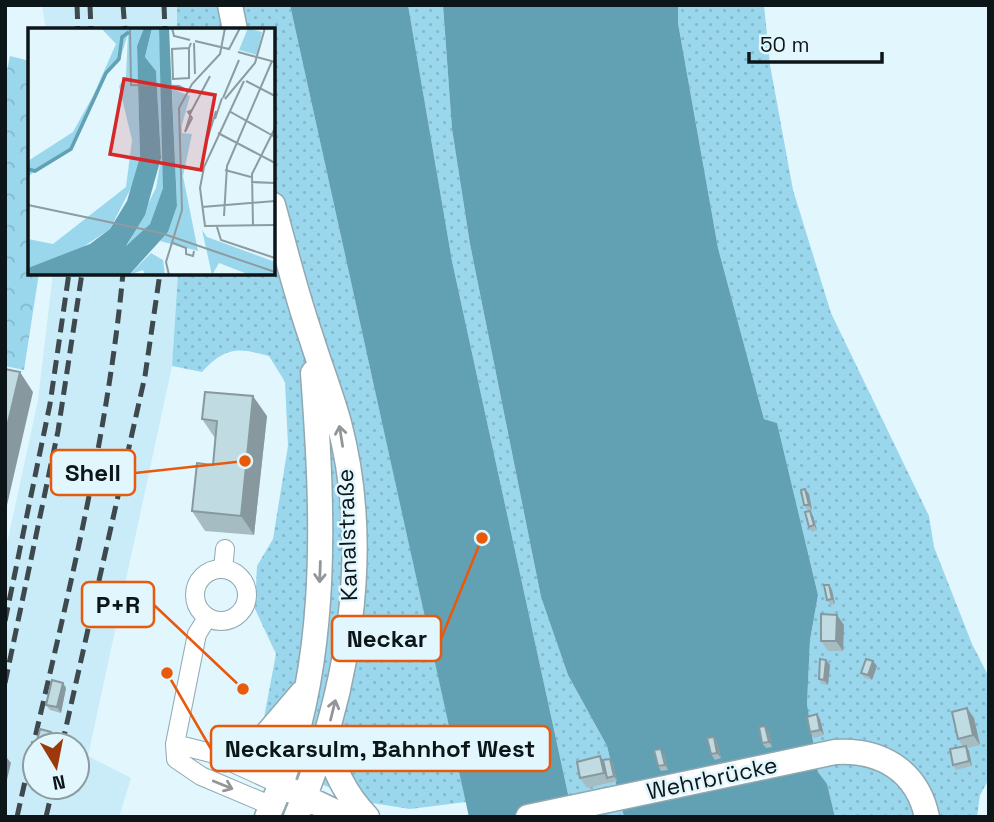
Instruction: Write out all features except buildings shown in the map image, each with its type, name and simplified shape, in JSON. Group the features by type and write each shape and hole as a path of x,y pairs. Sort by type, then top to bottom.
{"main road":[{"path":"230,5 235,28"},
{"name":"Kanalstraße","path":"275,212 339,424 351,498 350,612 342,673 325,739 285,807"},
{"name":"Kanalstraße","path":"285,807 306,687 320,579 322,503 310,334"},
{"path":"225,759 261,741 278,724 306,687"},
{"path":"325,739 339,780 352,802 367,817"},
{"name":"Wehrbrücke","path":"528,817 835,752 856,751 876,756 900,769 912,780 927,817"},
{"path":"285,807 346,817"}],"street":[{"path":"223,569 225,549"},
{"path":"223,569 234,572 243,580 246,601 236,617 217,621 208,618 196,603 196,585 207,572 223,569"},
{"path":"176,751 197,634 208,618"},
{"path":"176,751 225,759 285,807"},
{"path":"176,751 201,776 285,807"}],"shaded area":[{"path":"42,5 177,5 177,28 46,28"},
{"path":"290,5 408,5 452,261 573,817 469,817"},
{"path":"443,5 678,5 678,23 718,248 764,419 777,423 818,595 810,640 807,704 818,772 827,784 835,817 624,817 607,746 568,675 541,597 470,244 452,129"},
{"path":"53,275 178,275 172,366 91,742 91,731 21,731 21,801 91,801 91,758 131,778 119,817 5,817 5,553 38,400"}],"green space":[{"path":"177,5 290,5 466,802 410,809 372,803 256,760 276,654 255,609 257,566 273,539 288,446 285,382 269,356 248,351 225,354 202,372 172,366 178,275 275,275 275,28 177,28"},
{"path":"408,5 443,5 452,129 470,244 541,597 568,675 607,746 624,817 573,817 452,261"},
{"path":"678,5 764,5 770,65 793,190 831,313 929,516 934,547 972,644 989,677 989,779 980,795 977,817 835,817 827,785 818,772 807,704 810,640 818,595 777,423 764,419 718,248 678,23"},
{"path":"10,56 28,60 28,275 39,275 24,370 5,366 5,79"}],"railway":[{"path":"77,5 78,28"},
{"path":"90,5 91,28"},
{"path":"123,5 125,28"},
{"path":"164,5 165,28"},
{"path":"5,621 50,404 69,275"},
{"path":"5,683 58,431 82,275"},
{"path":"17,817 93,478 123,275"},
{"path":"65,731 145,376 160,275"},
{"path":"46,817 50,801"}],"place":[{"name":"Shell","path":"245,461"},
{"name":"Neckar","path":"482,538"},
{"name":"Neckarsulm, Bahnhof West","path":"167,673"},
{"name":"P+R","path":"243,689"}]}
